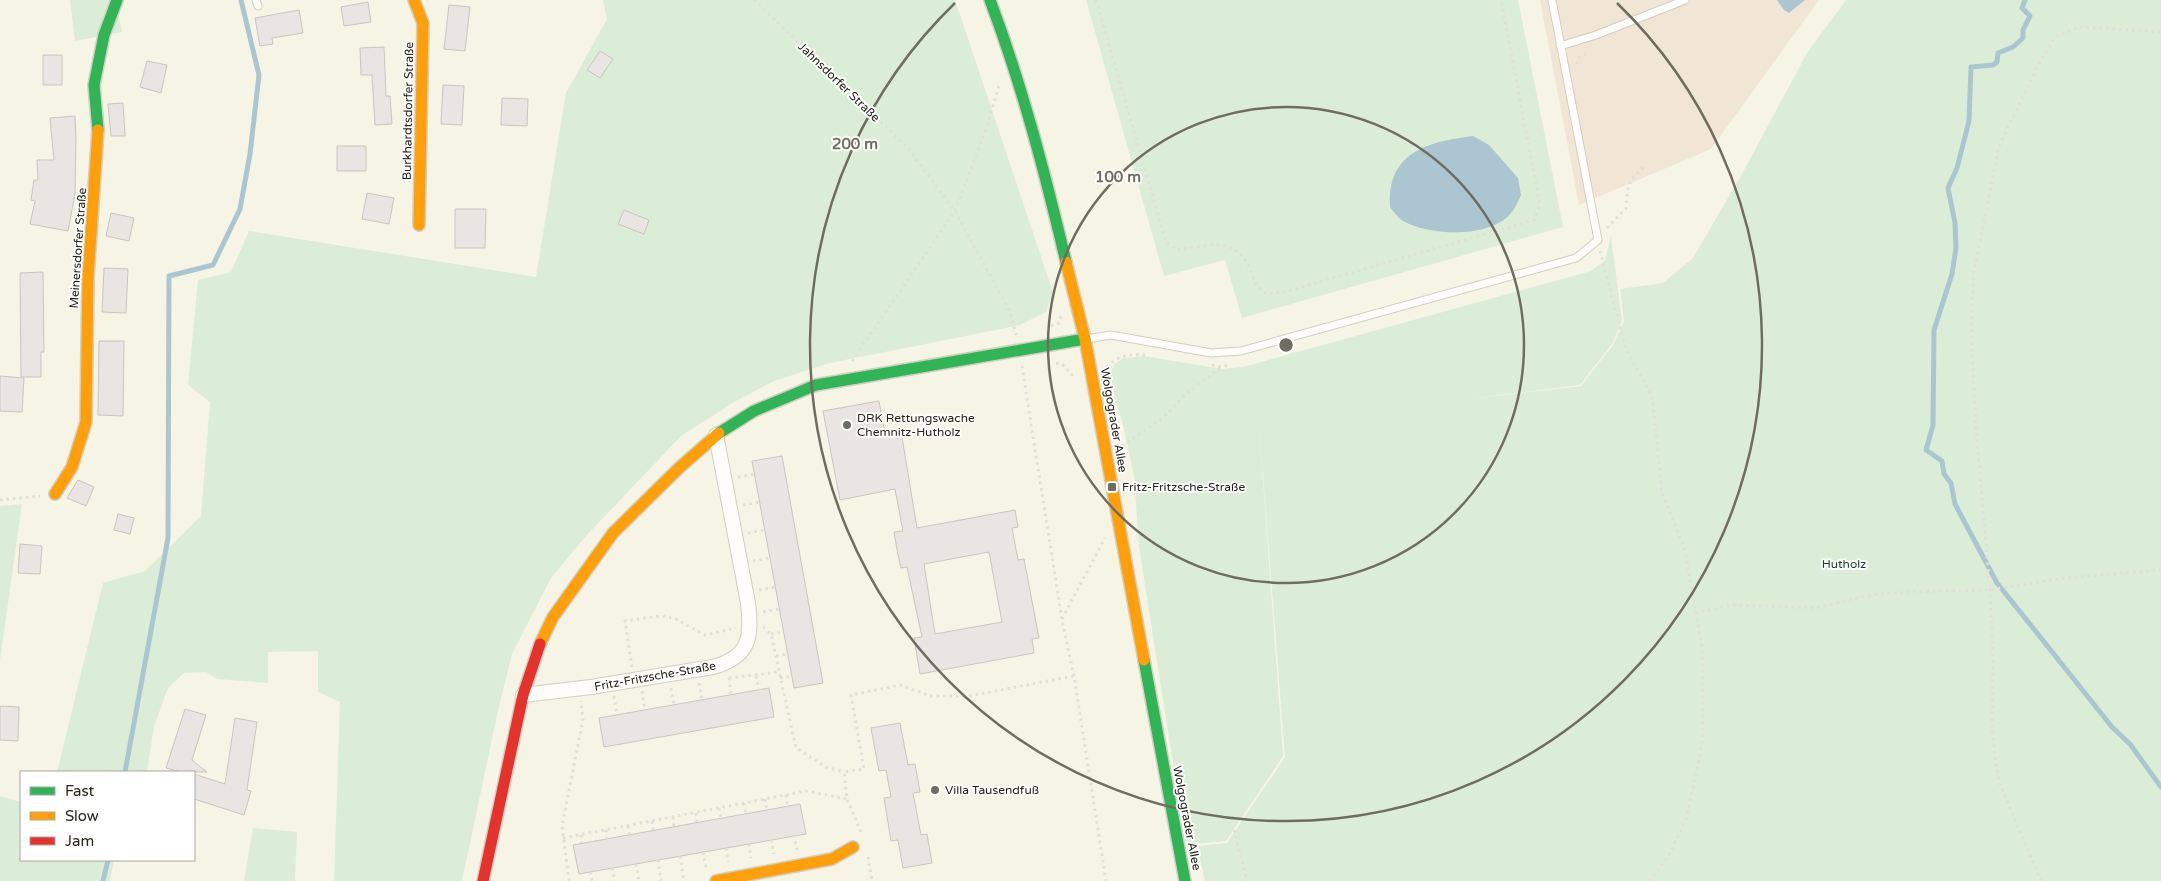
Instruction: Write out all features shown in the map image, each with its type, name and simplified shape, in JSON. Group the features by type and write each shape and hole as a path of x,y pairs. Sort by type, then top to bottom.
{"street":[{"name":"Meinersdorfer Straße","path":"56,494 72,467 86,422 88,278 99,137 94,85 104,35 117,0"},
{"name":"Burkhardtsdorfer Straße","path":"414,0 423,23 419,225"},
{"name":"Wolgograder Allee","path":"990,0 1010,53 1050,193 1085,340 1185,881"},
{"path":"482,881 523,695 538,649 553,617 613,533 679,468 716,436 754,411 816,385 1085,340"},
{"name":"Fritz-Fritzsche-Straße","path":"523,695 634,680 726,664 745,648 750,624 716,436"},
{"path":"716,881 832,859 854,848"}],"lane":[{"path":"1085,340 1111,335 1211,353 1241,351 1576,258 1598,240 1552,0"},
{"path":"1560,46 1596,35 1685,0"}],"path":[{"name":"Jahnsdorfer Straße","path":"754,0 907,147 955,211 1010,312 1019,350"},
{"path":"1096,0 1166,242 1177,250 1220,244 1242,254 1250,267 1257,288 1267,294 1288,290 1534,220 1540,206 1501,0"},
{"path":"2041,881 1999,782 1992,732 1993,656 1990,590 1976,430 1971,326 1974,271 1999,146 2039,64 2056,37 2080,27 2161,32"},
{"path":"1575,66 1578,60 1588,53"},
{"path":"839,380 955,211 986,129 1001,79"},
{"path":"1604,221 1604,230 1626,208 1632,177 1645,166"},
{"path":"1596,254 1600,249 1626,350 1652,396 1662,493 1685,550 1702,647 1704,738 1687,817 1669,855 1650,881"},
{"path":"1104,370 1113,360 1121,357 1135,354 1155,356"},
{"path":"1029,362 1021,363 1062,620 1074,676 1106,881"},
{"path":"1054,363 1062,364 1075,378"},
{"path":"1120,447 1163,418 1186,394 1221,367 1231,364"},
{"path":"1208,365 1221,367"},
{"path":"0,500 56,494"},
{"path":"1062,620 1105,538"},
{"path":"1695,612 1732,605 1817,608 1870,595 1990,590 2064,578 2161,570"},
{"path":"634,680 625,621 659,616 674,618 705,635 721,633 758,623 771,634 796,748 826,767 844,772 864,769 851,695 901,685 930,696 969,696 1074,676"},
{"path":"771,634 784,632"},
{"path":"776,656 787,654"},
{"path":"726,664 731,695"},
{"path":"728,678 779,672"},
{"path":"756,676 759,690"},
{"path":"780,678 792,676"},
{"path":"569,881 562,826 583,719 580,688"},
{"path":"844,772 847,798 862,835"},
{"path":"563,838 806,791 847,798"},
{"path":"786,795 788,806"},
{"path":"765,799 767,810"},
{"path":"744,803 746,814"},
{"path":"720,808 721,818"},
{"path":"696,812 697,823"},
{"path":"673,817 674,827"},
{"path":"652,821 653,830"},
{"path":"628,826 630,835"},
{"path":"606,830 607,839"},
{"path":"1234,830 1247,881"},
{"path":"581,835 582,843"},
{"path":"867,854 872,881"},
{"path":"680,856 684,881"},
{"path":"658,860 661,881"},
{"path":"636,864 639,881"},
{"path":"612,868 614,881"},
{"path":"590,872 592,881"}],"shaded area":[{"path":"1540,0 1819,0 1711,149 1579,205"}],"green space":[{"path":"70,0 116,0 122,32 75,41"},
{"path":"603,0 955,0 1053,292 1046,312 1020,325 830,363 774,381 736,401 681,436 586,536 551,578 512,654 499,706 462,881 334,881 340,702 318,692 318,651 268,652 268,683 217,679 206,672 184,673 168,688 154,726 147,771 57,771 103,583 145,571 201,516 210,402 188,385 198,280 231,272 249,231 536,277 566,93 607,19"},
{"path":"1086,0 1518,0 1563,227 1242,318 1225,260 1164,276"},
{"name":"Hutholz","path":"1846,0 2161,0 2161,881 1205,881 1197,846 1227,843 1285,757 1259,424 1283,756 1226,841 1186,845 1139,547 1134,476 1122,421 1108,376 1115,364 1122,359 1144,356 1222,369 1243,367 1591,271 1605,260 1611,237 1622,321 1612,344 1580,385 1469,399 1581,386 1613,345 1624,321 1620,289 1663,283 1693,258 1743,172 1807,53"},
{"path":"22,504 0,660 0,506"},
{"path":"0,796 20,802 20,861 114,861 110,881 0,881"},
{"path":"253,828 297,832 295,881 244,881"}],"water":[{"path":"1777,0 1805,0 1789,13 1784,10"},
{"path":"1473,136 1489,145 1518,178 1521,195 1512,212 1502,221 1490,227 1460,232 1428,230 1399,218 1390,207 1391,188 1395,174 1403,162 1413,153 1426,147 1440,142"}],"building":[{"path":"368,2 371,22 344,26 341,7"},
{"path":"449,5 470,7 465,51 444,49"},
{"path":"299,10 303,33 272,38 273,44 260,46 255,18"},
{"path":"384,47 386,96 390,96 392,124 375,125 372,75 361,75 360,48"},
{"path":"600,51 613,59 600,78 587,70"},
{"path":"43,55 62,55 62,85 43,85"},
{"path":"147,61 167,65 161,93 140,87"},
{"path":"443,85 464,86 462,125 441,124"},
{"path":"502,98 528,99 527,126 501,125"},
{"path":"123,103 125,136 111,136 108,104"},
{"path":"75,116 75,194 68,231 30,224 35,201 31,200 34,180 38,180 37,160 54,160 50,118"},
{"path":"337,146 366,146 366,171 337,171"},
{"path":"367,193 394,198 389,224 362,219"},
{"path":"455,209 486,209 485,248 455,248"},
{"path":"624,210 649,220 644,234 618,224"},
{"path":"111,213 134,218 129,241 106,236"},
{"path":"104,268 128,269 126,313 102,312"},
{"path":"43,272 44,352 41,352 41,377 21,377 20,273"},
{"path":"99,341 124,341 123,416 98,415"},
{"path":"0,376 24,378 22,412 0,411"},
{"path":"879,401 885,434 896,431 897,438 902,437 917,528 1015,510 1018,527 1012,528 1018,560 1024,559 1039,638 1032,639 1034,653 920,674 914,638 922,637 907,567 901,568 898,555 894,532 903,531 895,489 840,500 823,411","holes":["989,552 1002,622 935,634 924,564"]},
{"path":"782,456 823,683 794,688 752,461"},
{"path":"78,480 94,487 86,506 67,498"},
{"path":"118,514 134,518 130,534 114,530"},
{"path":"20,544 42,546 40,574 18,573"},
{"path":"769,688 774,717 604,747 599,718"},
{"path":"0,706 19,707 18,741 0,740"},
{"path":"185,709 206,715 192,760 207,772 177,771 166,768"},
{"path":"235,718 257,722 247,790 251,791 244,815 195,799 195,774 225,784"},
{"path":"900,723 908,765 915,764 920,792 913,793 921,835 927,834 932,863 903,868 898,840 891,841 884,798 891,797 886,770 879,771 871,728"},
{"path":"800,804 806,834 579,874 573,845"}],"waterway":[{"path":"125,771 168,538 169,276 213,265 240,209 250,154 259,75 241,0"},
{"path":"2025,0 2022,8 2030,16 2023,30 2023,38 2013,47 1998,53 1997,62 1993,65 1971,67 1969,121 1957,168 1948,188 1955,223 1956,248 1952,274 1934,330 1933,425 1926,450 1942,461 1944,474 1951,483 1955,504 1997,583 2112,727 2130,744 2161,787"},
{"path":"103,881 108,861"}],"traffic: fast":[{"path":"98,130 94,85 104,35 117,0"},
{"path":"990,0 1002,32 1032,130 1066,262"},
{"path":"719,433 754,411 816,385 1085,339"},
{"path":"1144,660 1185,881"}],"traffic: slow":[{"path":"414,0 423,23 419,225"},
{"path":"55,494 72,467 86,422 88,278 98,130"},
{"path":"1066,262 1085,339 1144,660"},
{"path":"540,644 553,617 613,533 679,468 719,433"},
{"path":"716,881 832,859 853,847"}],"traffic: jam":[{"path":"483,881 523,695 540,644"}],"place":[{"name":"DRK Rettungswache Chemnitz-Hutholz","path":"847,425"},
{"name":"Fritz-Fritzsche-Straße","path":"1112,487"},
{"name":"Villa Tausendfuß","path":"935,790"}]}
